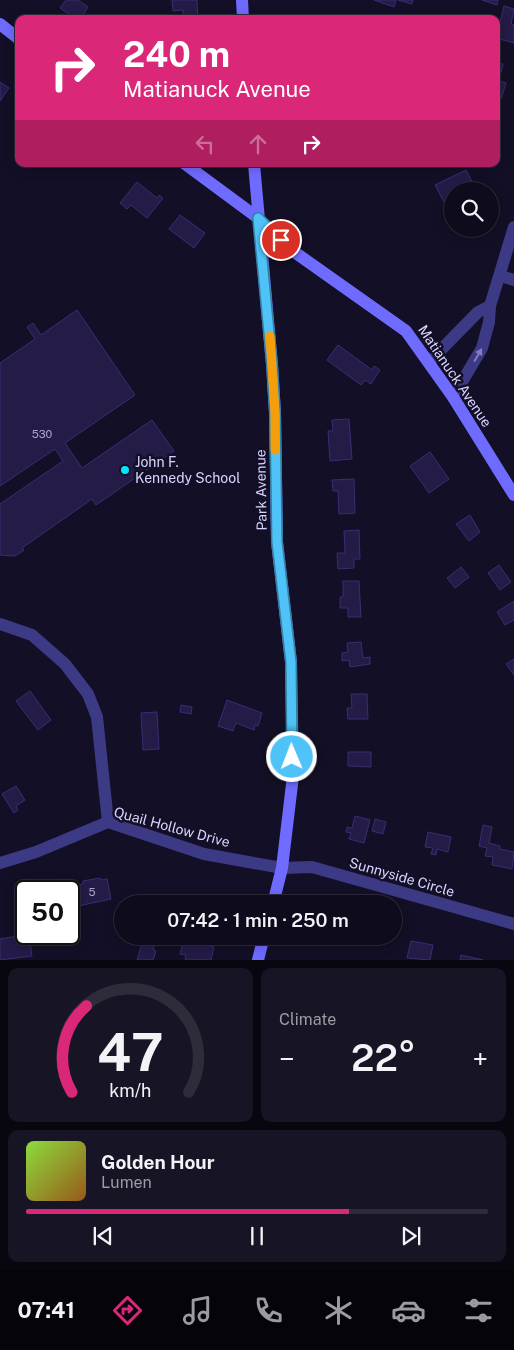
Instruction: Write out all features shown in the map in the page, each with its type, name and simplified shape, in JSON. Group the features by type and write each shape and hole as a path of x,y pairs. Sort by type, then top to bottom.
{"main road":[{"path":"242,0 243,15"},
{"path":"0,24 15,35"},
{"name":"Matianuck Avenue","path":"190,167 258,218 293,251 406,331 453,397 514,496"},
{"name":"Park Avenue","path":"254,167 275,413 277,542 291,662 293,776 282,868 275,895"},
{"path":"258,960 262,945"}],"street":[{"path":"453,397 482,348 490,322 490,306 514,227"},
{"path":"500,276 514,280"},
{"path":"429,362 478,312 490,306"},
{"path":"0,624 32,635 64,664 88,694 97,717 108,822"},
{"name":"Quail Hollow Drive","path":"0,862 36,852 108,822 204,854 282,868"},
{"name":"Sunnyside Circle","path":"282,868 312,867 514,924"}],"building":[{"path":"66,0 78,0 88,7 83,15 70,15 60,8"},
{"path":"172,0 197,0 198,15 183,15 183,10 173,11"},
{"path":"374,0 396,0 394,7"},
{"path":"398,0 413,0 412,4"},
{"path":"482,0 498,0 497,5"},
{"path":"504,6 514,9 511,24 514,25 514,43 500,39 500,22"},
{"path":"500,64 503,64 500,77"},
{"path":"500,81 506,83 500,99"},
{"path":"0,82 9,88 0,101"},
{"path":"466,170 472,182 444,182 444,202 435,185"},
{"path":"137,182 157,198 159,195 163,198 147,218 131,205 127,209 120,203"},
{"path":"180,215 205,233 194,248 169,229"},
{"path":"77,310 135,395 65,443 82,468 152,420 174,451 96,505 92,499 22,548 24,550 15,556 0,555 0,504 63,461 55,449 0,486 0,363 35,339 27,327 33,323 41,335"},
{"path":"338,345 372,370 374,366 380,370 371,384 365,380 361,385 327,360"},
{"path":"349,419 352,459 330,461 328,431 333,431 332,420"},
{"path":"430,452 449,479 429,493 410,466"},
{"path":"354,479 355,513 339,514 338,491 333,491 332,480"},
{"path":"470,515 480,532 469,541 456,524"},
{"path":"359,530 360,559 354,559 354,568 338,569 337,553 345,553 344,531"},
{"path":"499,565 511,582 500,590 488,573"},
{"path":"461,567 469,577 455,588 447,578"},
{"path":"343,581 359,581 361,617 348,617 348,608 340,608 340,597 343,597"},
{"path":"514,601 514,620 505,625 497,612"},
{"path":"361,642 363,658 370,657 370,664 350,667 349,660 342,661 342,653 348,652 347,643"},
{"path":"514,659 514,675 506,664"},
{"path":"30,691 51,720 38,730 16,701"},
{"path":"351,694 367,694 368,719 348,719 347,708 352,708"},
{"path":"227,700 262,713 258,726 255,725 254,730 236,723 233,731 218,726"},
{"path":"181,705 192,707 191,714 180,712"},
{"path":"157,712 159,749 143,750 141,713"},
{"path":"348,752 371,752 371,767 348,766"},
{"path":"16,786 25,800 16,806 18,810 14,813 2,794"},
{"path":"355,816 370,820 364,843 349,839 351,833 346,832 347,827 352,828"},
{"path":"375,819 386,822 383,834 372,831"},
{"path":"483,825 492,827 489,843 500,846 500,849 514,852 512,869 492,865 493,857 485,856 487,848 479,846"},
{"path":"428,832 451,837 448,852 437,849 436,855 431,854 433,848 425,847"},
{"path":"100,878 101,880 107,879 111,899 80,906 80,885 83,884 83,881"},
{"path":"15,936 15,945 30,945 32,956 0,960 0,939"},
{"path":"411,941 433,945 430,960 407,958"},
{"path":"142,945 155,945 153,950 156,951 153,960 137,960"},
{"path":"182,945 207,945 214,947 211,960 185,960 186,955 180,954"},
{"path":"461,955 483,960 460,960"}],"slow traffic":[{"path":"270,336 275,413 275,450"}],"place":[{"name":"John F. Kennedy School","path":"125,470"}],"route":[{"path":"281,240 258,218 275,413 277,542 291,662 292,757"}]}
